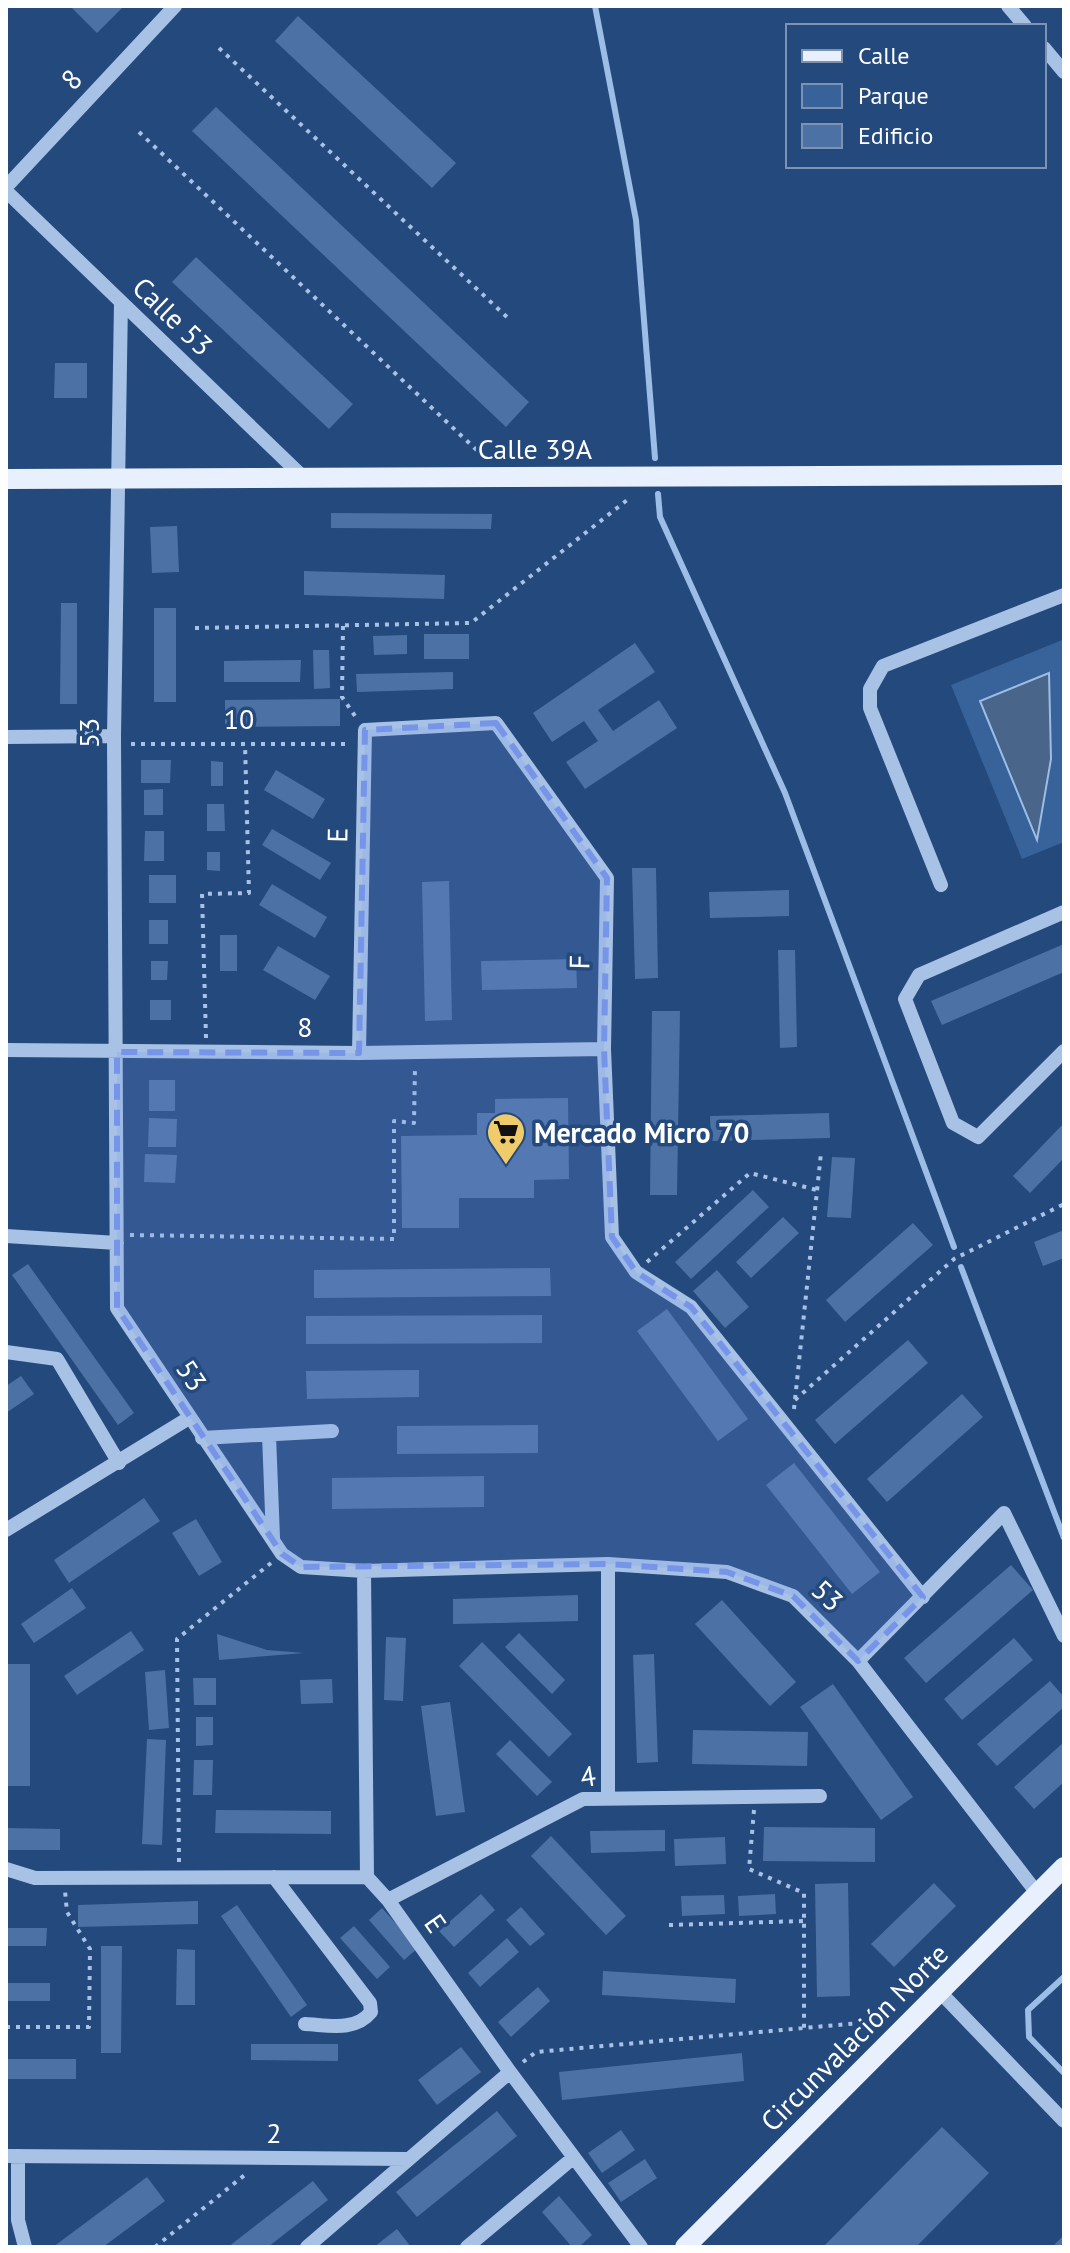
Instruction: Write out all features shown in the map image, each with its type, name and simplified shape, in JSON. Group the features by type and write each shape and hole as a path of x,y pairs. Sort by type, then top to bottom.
{"main road":[{"name":"Calle 39A","path":"6,479 116,481 503,476 1064,475"},
{"name":"Circunvalación Norte","path":"685,2247 1064,1867"}],"street":[{"name":"8","path":"6,189 175,6"},
{"path":"1046,50 1064,72"},
{"name":"Calle 53","path":"6,189 304,478"},
{"name":"53","path":"121,302 114,740 117,1308 282,1554 301,1567 364,1571 608,1564 727,1572 793,1596 858,1661 1037,1893"},
{"path":"941,885 870,708 870,689 883,666 1064,595"},
{"name":"F","path":"365,737 496,723 607,878 604,1049 612,1237 636,1272"},
{"path":"6,737 114,740"},
{"name":"E","path":"359,1053 365,737"},
{"path":"1064,912 919,975 905,999 953,1123 978,1137 1064,1051"},
{"name":"8","path":"6,1050 359,1053 604,1049"},
{"path":"6,1236 117,1239"},
{"path":"636,1272 691,1307 923,1597"},
{"path":"6,1352 57,1359 119,1463"},
{"path":"6,1530 189,1418"},
{"path":"202,1438 332,1431"},
{"path":"269,1435 273,1541"},
{"path":"858,1661 1004,1513 1064,1636"},
{"path":"608,1564 608,1798"},
{"path":"6,1869 35,1878 367,1877 364,1571"},
{"name":"4","path":"388,1900 583,1799 820,1796"},
{"path":"274,1877 370,2003 371,2012 365,2020 351,2026 305,2024"},
{"name":"E","path":"367,1877 388,1900 510,2072 641,2247"},
{"path":"939,1991 1064,2121"},
{"path":"307,2247 510,2072"},
{"path":"12,2156 18,2220 25,2247"},
{"name":"2","path":"12,2156 407,2159"},
{"path":"467,2247 573,2158"}],"path":[{"path":"219,48 509,319"},
{"path":"139,132 503,476"},
{"path":"195,628 471,623 632,496 631,476"},
{"path":"343,626 342,697 365,737"},
{"name":"10","path":"114,740 245,744 365,737"},
{"path":"207,1052 202,894 249,893 245,744"},
{"path":"117,1239 394,1239 394,1121 414,1123 416,1052"},
{"path":"791,1432 821,1153"},
{"path":"636,1272 750,1173 817,1190"},
{"path":"795,1400 954,1259 1064,1204"},
{"path":"179,1878 177,1639 282,1554"},
{"path":"755,1797 749,1869 804,1893 804,2028"},
{"path":"6,2027 89,2027 90,1949 67,1912 65,1878"},
{"path":"669,1925 804,1921"},
{"path":"510,2072 536,2052 912,2018"},
{"path":"155,2247 267,2158"}],"highlighted area":[{"path":"496,723 607,878 604,1049 612,1237 636,1272 691,1307 923,1597 858,1661 793,1596 727,1572 608,1564 301,1567 282,1554 117,1308 117,1052 359,1053 365,730"}],"green space":[{"path":"1062,640 1064,842 1022,859 951,685"}],"shaded area":[{"path":"1049,673 1051,759 1037,840 980,701"}],"building":[{"path":"70,6 124,6 97,33"},
{"path":"298,16 456,163 432,188 275,41"},
{"path":"216,107 529,402 506,427 192,131"},
{"path":"196,257 353,404 329,429 172,282"},
{"path":"55,363 87,363 87,398 54,398"},
{"path":"331,513 492,514 491,529 331,528"},
{"path":"177,526 179,572 152,573 150,527"},
{"path":"304,571 445,575 444,599 304,595"},
{"path":"61,603 77,603 77,704 60,704"},
{"path":"154,608 176,608 176,702 154,702"},
{"path":"424,634 469,634 469,659 424,659"},
{"path":"407,635 407,654 374,655 373,636"},
{"path":"635,643 655,672 598,710 613,731 659,700 677,728 585,789 566,762 598,741 584,721 552,742 533,713"},
{"path":"313,650 329,650 330,688 314,689"},
{"path":"301,660 300,682 224,682 224,661"},
{"path":"453,672 453,689 357,692 356,674"},
{"path":"340,699 340,726 225,727 225,700"},
{"path":"141,760 171,760 170,783 141,783"},
{"path":"211,761 223,762 223,786 211,786"},
{"path":"276,770 325,799 313,819 264,790"},
{"path":"163,789 163,815 144,815 144,790"},
{"path":"207,804 224,804 225,831 207,831"},
{"path":"272,829 331,863 320,880 262,845"},
{"path":"145,831 164,831 164,861 144,861"},
{"path":"207,852 220,852 220,871 207,870"},
{"path":"632,868 656,868 658,978 635,979"},
{"path":"149,875 176,875 176,903 149,903"},
{"path":"449,881 452,1020 425,1021 422,882"},
{"path":"272,884 327,917 315,938 259,905"},
{"path":"789,890 789,916 710,918 709,892"},
{"path":"149,920 168,920 168,944 149,944"},
{"path":"220,935 237,935 237,971 220,971"},
{"path":"1064,944 1064,972 942,1025 931,1001"},
{"path":"278,946 330,976 315,1000 263,970"},
{"path":"778,950 795,950 797,1047 780,1048"},
{"path":"576,959 577,988 482,990 481,961"},
{"path":"151,961 168,961 167,980 151,980"},
{"path":"150,1000 171,1000 171,1020 150,1020"},
{"path":"652,1011 680,1011 677,1195 650,1195"},
{"path":"149,1080 175,1080 175,1111 149,1111"},
{"path":"568,1098 569,1179 534,1180 534,1198 459,1198 459,1228 402,1228 401,1136 477,1135 477,1113 495,1113 495,1099"},
{"path":"829,1113 830,1138 711,1141 710,1116"},
{"path":"149,1118 177,1119 176,1147 148,1147"},
{"path":"1064,1123 1064,1158 1030,1193 1013,1176"},
{"path":"145,1154 177,1155 175,1183 144,1182"},
{"path":"832,1157 855,1158 851,1218 827,1217"},
{"path":"753,1190 769,1207 691,1279 675,1262"},
{"path":"783,1217 799,1233 751,1278 736,1262"},
{"path":"913,1223 933,1245 845,1322 826,1300"},
{"path":"1064,1230 1064,1258 1043,1266 1034,1242"},
{"path":"28,1264 134,1413 118,1425 12,1275"},
{"path":"550,1268 551,1296 314,1298 314,1270"},
{"path":"717,1270 749,1307 725,1328 693,1291"},
{"path":"667,1309 748,1419 718,1441 637,1331"},
{"path":"542,1315 542,1343 306,1344 306,1316"},
{"path":"908,1340 928,1363 835,1444 815,1420"},
{"path":"419,1370 419,1397 307,1399 306,1371"},
{"path":"21,1376 34,1394 6,1413 6,1386"},
{"path":"962,1394 983,1417 887,1502 867,1479"},
{"path":"538,1425 538,1453 397,1454 397,1426"},
{"path":"794,1463 880,1572 852,1594 766,1485"},
{"path":"484,1476 484,1507 332,1509 332,1478"},
{"path":"144,1498 160,1521 69,1583 54,1560"},
{"path":"196,1519 222,1562 199,1576 172,1533"},
{"path":"1011,1565 1033,1590 926,1683 904,1658"},
{"path":"72,1588 86,1608 34,1643 21,1624"},
{"path":"578,1595 578,1621 453,1624 453,1599"},
{"path":"722,1600 796,1682 770,1706 695,1624"},
{"path":"131,1631 144,1650 77,1695 64,1676"},
{"path":"519,1633 565,1680 552,1694 505,1647"},
{"path":"217,1634 267,1650 304,1653 219,1660"},
{"path":"386,1637 406,1638 403,1701 384,1700"},
{"path":"1014,1638 1033,1660 962,1720 944,1699"},
{"path":"482,1642 572,1734 549,1757 459,1666"},
{"path":"654,1654 658,1762 637,1763 633,1655"},
{"path":"6,1664 30,1664 30,1786 6,1786"},
{"path":"165,1670 169,1728 149,1730 145,1672"},
{"path":"193,1678 216,1678 216,1705 194,1705"},
{"path":"332,1679 333,1703 301,1704 300,1680"},
{"path":"1050,1681 1064,1697 1064,1707 997,1766 977,1744"},
{"path":"833,1684 913,1797 881,1820 800,1707"},
{"path":"450,1702 465,1812 436,1816 421,1706"},
{"path":"196,1717 213,1717 213,1745 196,1746"},
{"path":"693,1730 808,1732 807,1766 692,1764"},
{"path":"147,1739 166,1740 162,1845 142,1844"},
{"path":"510,1740 552,1782 537,1796 496,1754"},
{"path":"1064,1742 1064,1782 1034,1809 1014,1787"},
{"path":"194,1760 213,1760 212,1795 193,1795"},
{"path":"216,1810 331,1811 331,1834 215,1833"},
{"path":"764,1827 875,1828 875,1862 763,1861"},
{"path":"6,1828 60,1829 60,1850 6,1850"},
{"path":"665,1830 665,1851 591,1853 590,1831"},
{"path":"551,1836 626,1916 606,1935 531,1856"},
{"path":"725,1837 726,1864 675,1866 674,1839"},
{"path":"848,1883 850,1996 817,1997 815,1884"},
{"path":"934,1883 956,1906 894,1967 871,1944"},
{"path":"481,1894 495,1910 454,1947 439,1931"},
{"path":"775,1894 776,1914 739,1916 738,1896"},
{"path":"724,1895 725,1914 682,1916 681,1896"},
{"path":"198,1901 198,1924 78,1927 78,1905"},
{"path":"237,1905 307,2005 291,2017 221,1916"},
{"path":"521,1907 545,1934 530,1946 506,1920"},
{"path":"382,1908 418,1948 404,1960 369,1920"},
{"path":"354,1926 390,1967 377,1979 340,1938"},
{"path":"6,1928 47,1928 46,1946 6,1946"},
{"path":"507,1938 519,1952 480,1987 468,1973"},
{"path":"101,1946 122,1946 121,2053 101,2053"},
{"path":"177,1949 195,1950 195,2005 176,2005"},
{"path":"603,1971 736,1979 735,2003 602,1995"},
{"path":"6,1983 50,1983 50,2001 6,2001"},
{"path":"538,1987 550,2001 511,2037 498,2022"},
{"path":"251,2044 338,2044 338,2061 251,2060"},
{"path":"461,2047 481,2072 437,2105 418,2080"},
{"path":"742,2053 744,2081 562,2100 559,2072"},
{"path":"6,2059 76,2059 76,2079 6,2079"},
{"path":"497,2111 517,2136 417,2217 396,2192"},
{"path":"942,2127 989,2173 916,2247 823,2247"},
{"path":"621,2130 635,2150 602,2173 588,2153"},
{"path":"645,2159 657,2178 621,2202 608,2183"},
{"path":"147,2177 165,2201 103,2247 53,2247"},
{"path":"313,2181 328,2200 268,2247 228,2247"},
{"path":"559,2196 592,2235 579,2247 572,2247 542,2212"},
{"path":"397,2229 411,2247 374,2247"},
{"path":"1064,2235 1064,2247 1052,2247"}],"waterway":[{"path":"595,6 636,220 655,458"},
{"path":"658,494 660,517 785,793 954,1247"},
{"path":"961,1267 1064,1538"},
{"path":"1064,1977 1028,2010 1029,2037 1064,2073"}],"place":[{"name":"Mercado Micro 70","path":"506,1166"}]}
